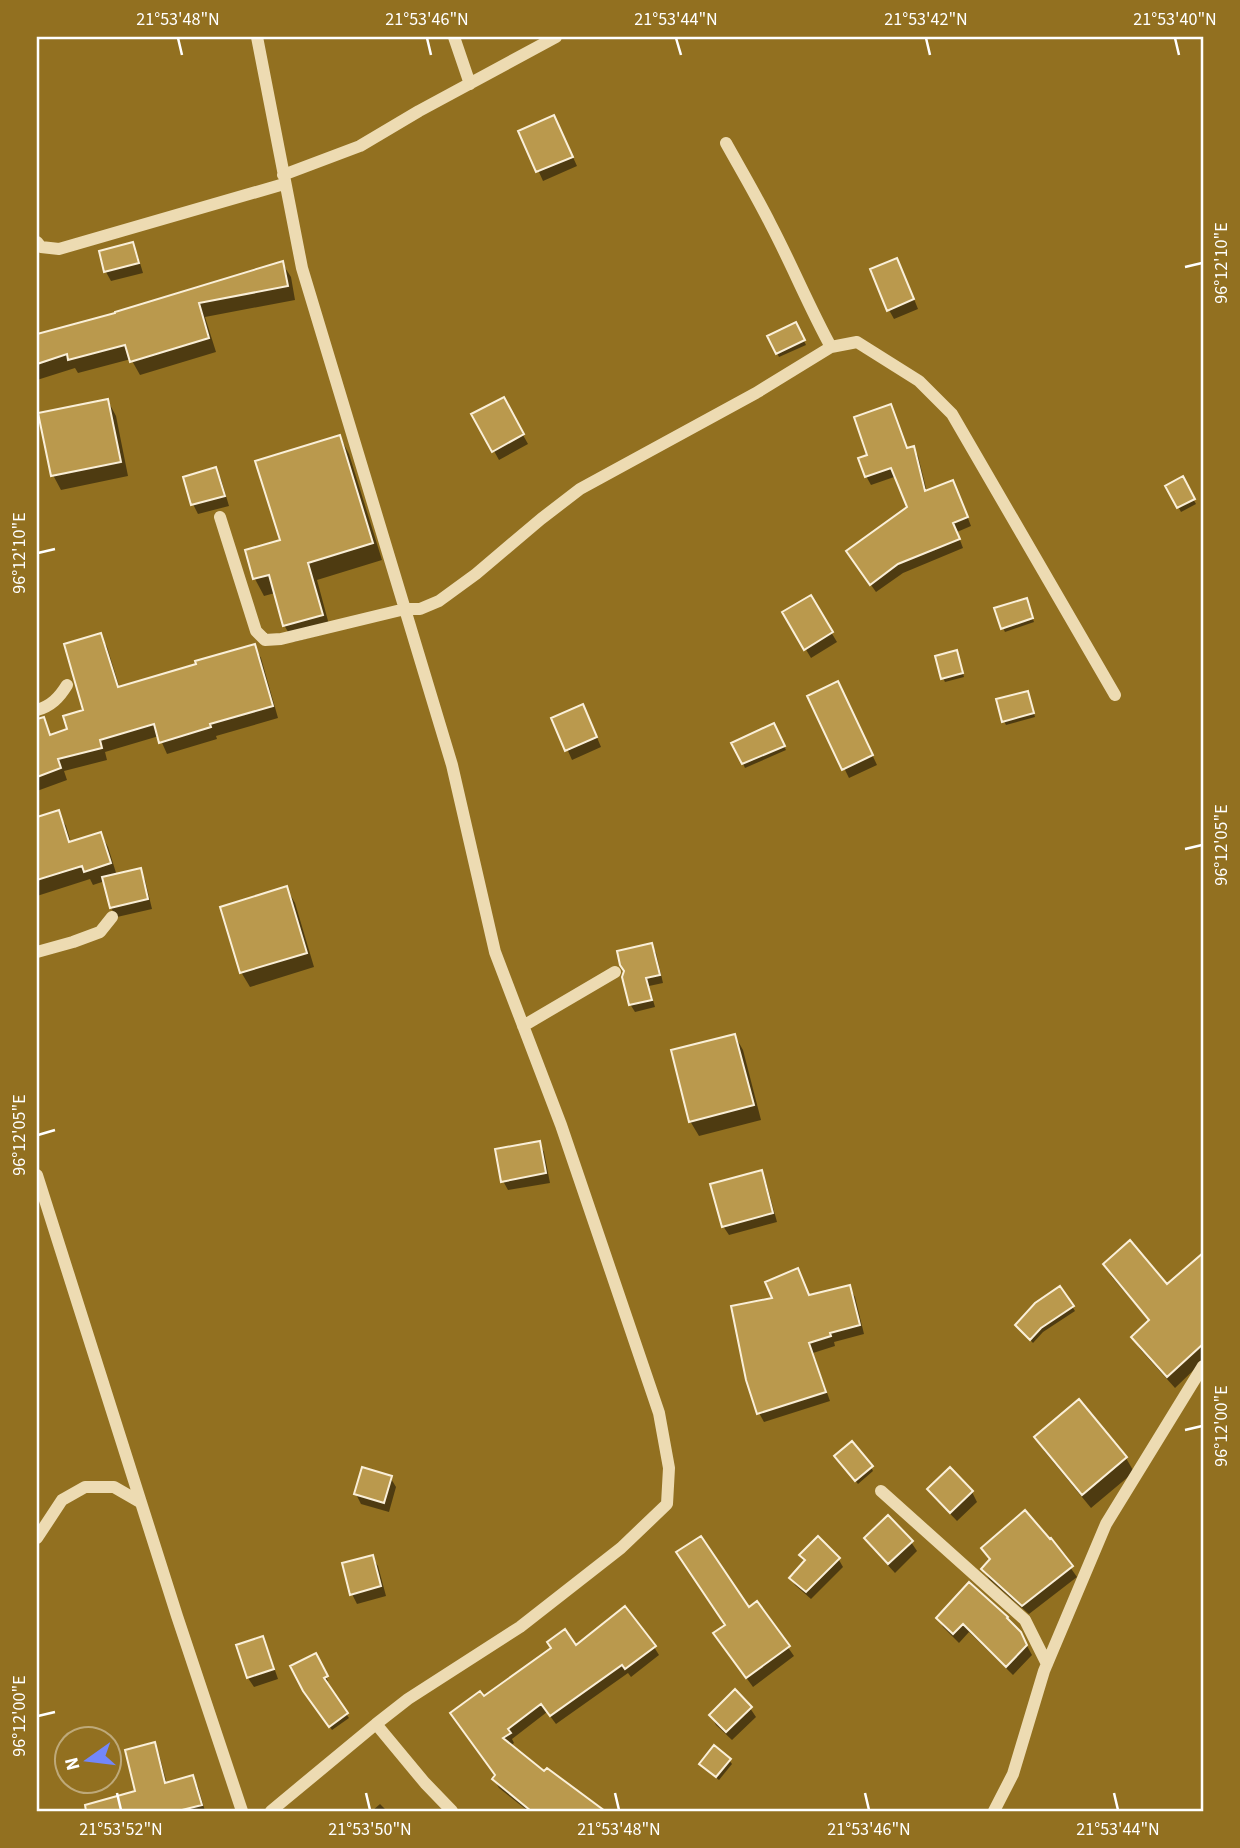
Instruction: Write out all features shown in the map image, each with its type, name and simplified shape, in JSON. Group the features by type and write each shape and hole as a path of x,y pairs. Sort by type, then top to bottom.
{"street":[{"path":"257,37 302,268 452,765 495,952 561,1125 659,1413 669,1468 667,1504 621,1548 520,1627 408,1699 271,1811"},
{"path":"454,37 470,84"},
{"path":"37,242 41,247 59,249 284,179 360,146 556,37"},
{"path":"726,144 769,222 831,347"},
{"path":"220,517 256,631 265,640 281,639 405,609 419,609 439,601 477,574 580,489 757,393 831,347 857,342 919,381 952,414 1115,695"},
{"path":"37,710 56,700 66,685"},
{"path":"37,952 100,932 112,917"},
{"path":"523,1026 615,972"},
{"path":"37,1175 140,1502 242,1811"},
{"path":"994,1811 1013,1774 1047,1664 1106,1524 1203,1366"},
{"path":"37,1538 62,1500 85,1487 114,1487 140,1502"},
{"path":"881,1491 1025,1620 1047,1664"},
{"path":"376,1724 452,1811"}],"building":[{"path":"554,115 573,157 536,172 518,131"},
{"path":"133,242 139,263 104,272 99,251"},
{"path":"897,258 914,299 887,311 870,269"},
{"path":"283,261 288,286 199,303 209,338 130,362 125,345 68,360 67,354 37,364 37,334"},
{"path":"796,322 805,340 776,354 767,336"},
{"path":"504,397 524,434 492,452 471,414"},
{"path":"108,399 121,462 51,476 38,413"},
{"path":"891,404 907,448 914,446 925,491 953,480 968,517 953,523 960,539 898,564 870,585 846,551 907,507 891,468 865,477 858,458 867,455 854,417"},
{"path":"340,435 373,543 308,563 323,615 283,626 269,575 253,579 245,550 280,540 255,461"},
{"path":"216,467 225,496 191,505 183,477"},
{"path":"1183,476 1195,499 1177,508 1165,486"},
{"path":"811,595 833,632 804,650 782,612"},
{"path":"1027,598 1033,618 1001,629 994,608"},
{"path":"101,633 118,687 255,644 273,706 210,724 211,727 159,743 154,724 100,740 102,748 58,759 61,768 37,777 37,719 44,717 50,735 67,729 63,716 83,710 64,644"},
{"path":"957,650 963,673 941,679 935,656"},
{"path":"838,681 873,755 842,770 807,696"},
{"path":"1028,691 1034,713 1002,722 996,699"},
{"path":"583,704 597,737 565,751 551,718"},
{"path":"774,723 785,746 742,764 731,743"},
{"path":"59,810 69,842 101,832 111,863 84,872 82,866 37,880 37,817"},
{"path":"141,868 148,899 110,908 102,877"},
{"path":"287,886 307,953 240,973 220,907"},
{"path":"652,943 660,975 646,978 652,1000 629,1005 622,977 624,971 617,951"},
{"path":"735,1034 754,1105 689,1122 671,1050"},
{"path":"540,1141 546,1173 501,1182 495,1149"},
{"path":"762,1170 773,1213 722,1227 710,1184"},
{"path":"1130,1240 1167,1284 1203,1253 1203,1344 1167,1377 1131,1337 1149,1320 1103,1264"},
{"path":"798,1268 809,1295 850,1285 860,1325 830,1333 831,1336 809,1343 826,1392 757,1414 746,1380 731,1306 772,1298 765,1282"},
{"path":"1060,1286 1074,1306 1041,1328 1030,1340 1015,1325 1035,1303"},
{"path":"1079,1399 1127,1457 1082,1495 1034,1437"},
{"path":"852,1441 873,1466 855,1481 834,1456"},
{"path":"362,1467 392,1476 384,1503 354,1494"},
{"path":"950,1467 973,1491 950,1513 927,1489"},
{"path":"1025,1510 1073,1566 1022,1606 981,1569 990,1559 981,1548"},
{"path":"888,1515 913,1541 888,1564 864,1538"},
{"path":"701,1536 749,1607 757,1601 790,1646 746,1678 713,1633 725,1625 676,1552"},
{"path":"818,1536 840,1558 806,1592 789,1578 805,1560 799,1555"},
{"path":"373,1555 381,1586 350,1595 342,1563"},
{"path":"969,1582 1008,1617 1021,1632 1027,1645 1006,1667 963,1624 953,1634 936,1618"},
{"path":"625,1606 656,1646 625,1669 622,1665 550,1716 541,1704 508,1729 511,1733 503,1738 544,1771 547,1768 605,1811 531,1811 492,1779 495,1775 450,1713 480,1691 484,1696 551,1648 547,1642 565,1629 576,1645"},
{"path":"263,1636 274,1669 247,1678 236,1645"},
{"path":"316,1653 328,1676 324,1678 348,1713 329,1727 303,1691 290,1666"},
{"path":"735,1689 752,1707 726,1732 709,1715"},
{"path":"155,1742 165,1783 193,1775 202,1805 178,1811 86,1811 85,1805 135,1791 125,1750"},
{"path":"714,1745 731,1759 716,1777 699,1764"}]}
